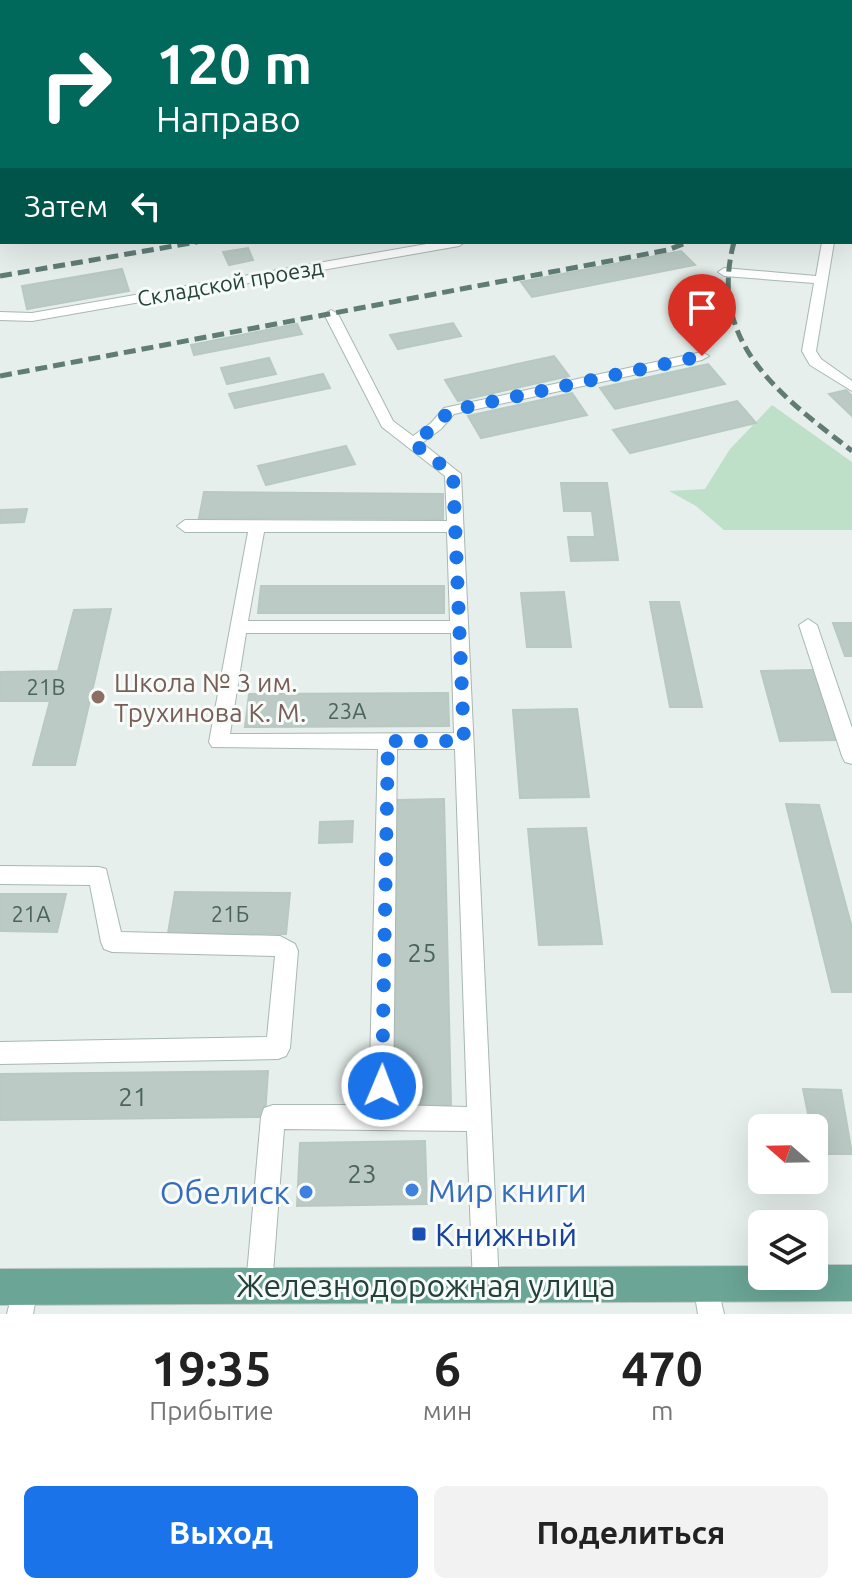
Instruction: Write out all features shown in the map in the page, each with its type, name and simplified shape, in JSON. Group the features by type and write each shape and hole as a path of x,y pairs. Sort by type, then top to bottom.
{"main road":[{"name":"Железнодорожная улица","path":"15,1296 259,1286 486,1285 708,1299 852,1283"}],"street":[{"name":"Складской проезд","path":"0,316 32,317 448,244"},
{"path":"828,244 809,351 815,362 852,387"},
{"path":"724,272 821,280"},
{"path":"331,314 387,424 453,474 486,1285"},
{"path":"413,443 436,426 449,411 702,356"},
{"path":"185,526 455,527"},
{"path":"257,527 219,742 464,741"},
{"path":"808,625 852,756"},
{"path":"238,627 459,627"},
{"path":"381,1117 388,741"},
{"path":"0,875 99,876 112,942 280,946 287,951 278,1048 0,1053"},
{"path":"259,1286 273,1117 479,1119"}],"green space":[{"path":"772,405 852,462 852,530 724,530 696,506 669,491 705,489 730,449"}],"building":[{"path":"248,248 253,260 229,265 223,252"},
{"path":"681,251 695,265 532,297 521,282"},
{"path":"122,269 129,291 27,309 22,286"},
{"path":"453,323 461,336 398,349 390,335"},
{"path":"297,324 302,334 194,355 191,345"},
{"path":"554,356 569,376 458,401 445,380"},
{"path":"269,358 276,374 227,384 221,368"},
{"path":"708,364 725,384 615,409 600,388"},
{"path":"323,374 330,388 235,408 229,394"},
{"path":"846,390 852,396 852,416 829,394"},
{"path":"572,393 587,415 481,438 468,416"},
{"path":"737,401 756,423 630,453 613,430"},
{"path":"346,446 355,464 266,485 258,466"},
{"path":"561,483 607,483 618,560 571,561 568,537 595,537 592,511 564,511"},
{"path":"204,492 443,494 443,519 199,518"},
{"path":"27,509 24,522 0,523 1,510"},
{"path":"261,586 444,586 444,613 258,613"},
{"path":"564,592 571,647 527,647 521,593"},
{"path":"650,602 679,602 702,707 670,707"},
{"path":"111,609 75,765 33,765 50,701 0,701 0,672 58,671 74,610"},
{"path":"833,623 852,623 852,656 845,656"},
{"path":"814,670 836,740 780,741 761,671"},
{"path":"448,693 449,726 245,727 249,694"},
{"path":"577,709 589,797 520,798 513,710"},
{"path":"444,799 451,1105 394,1106 397,800"},
{"path":"786,804 819,805 852,928 852,992 832,992"},
{"path":"353,821 352,842 319,843 320,822"},
{"path":"586,828 602,944 539,945 528,829"},
{"path":"175,892 290,893 286,934 168,933"},
{"path":"0,894 66,894 57,932 0,931"},
{"path":"268,1071 265,1117 0,1120 0,1074"},
{"path":"803,1089 841,1090 852,1154 828,1154 828,1114 808,1114"},
{"path":"425,1141 427,1204 297,1206 300,1143"}],"railway":[{"path":"0,276 185,244"},
{"path":"0,376 668,250 683,244"},
{"path":"734,244 728,278 731,309 740,338 776,387 852,451"}],"place":[{"name":"Школа № 3 им. Трухинова К. М.","path":"98,697"},
{"name":"Мир книги","path":"412,1190"},
{"name":"Обелиск","path":"306,1192"},
{"name":"Книжный","path":"419,1234"}],"route":[{"path":"382,1086 388,741 464,741 453,474 413,443 436,426 449,411 702,356"}]}
